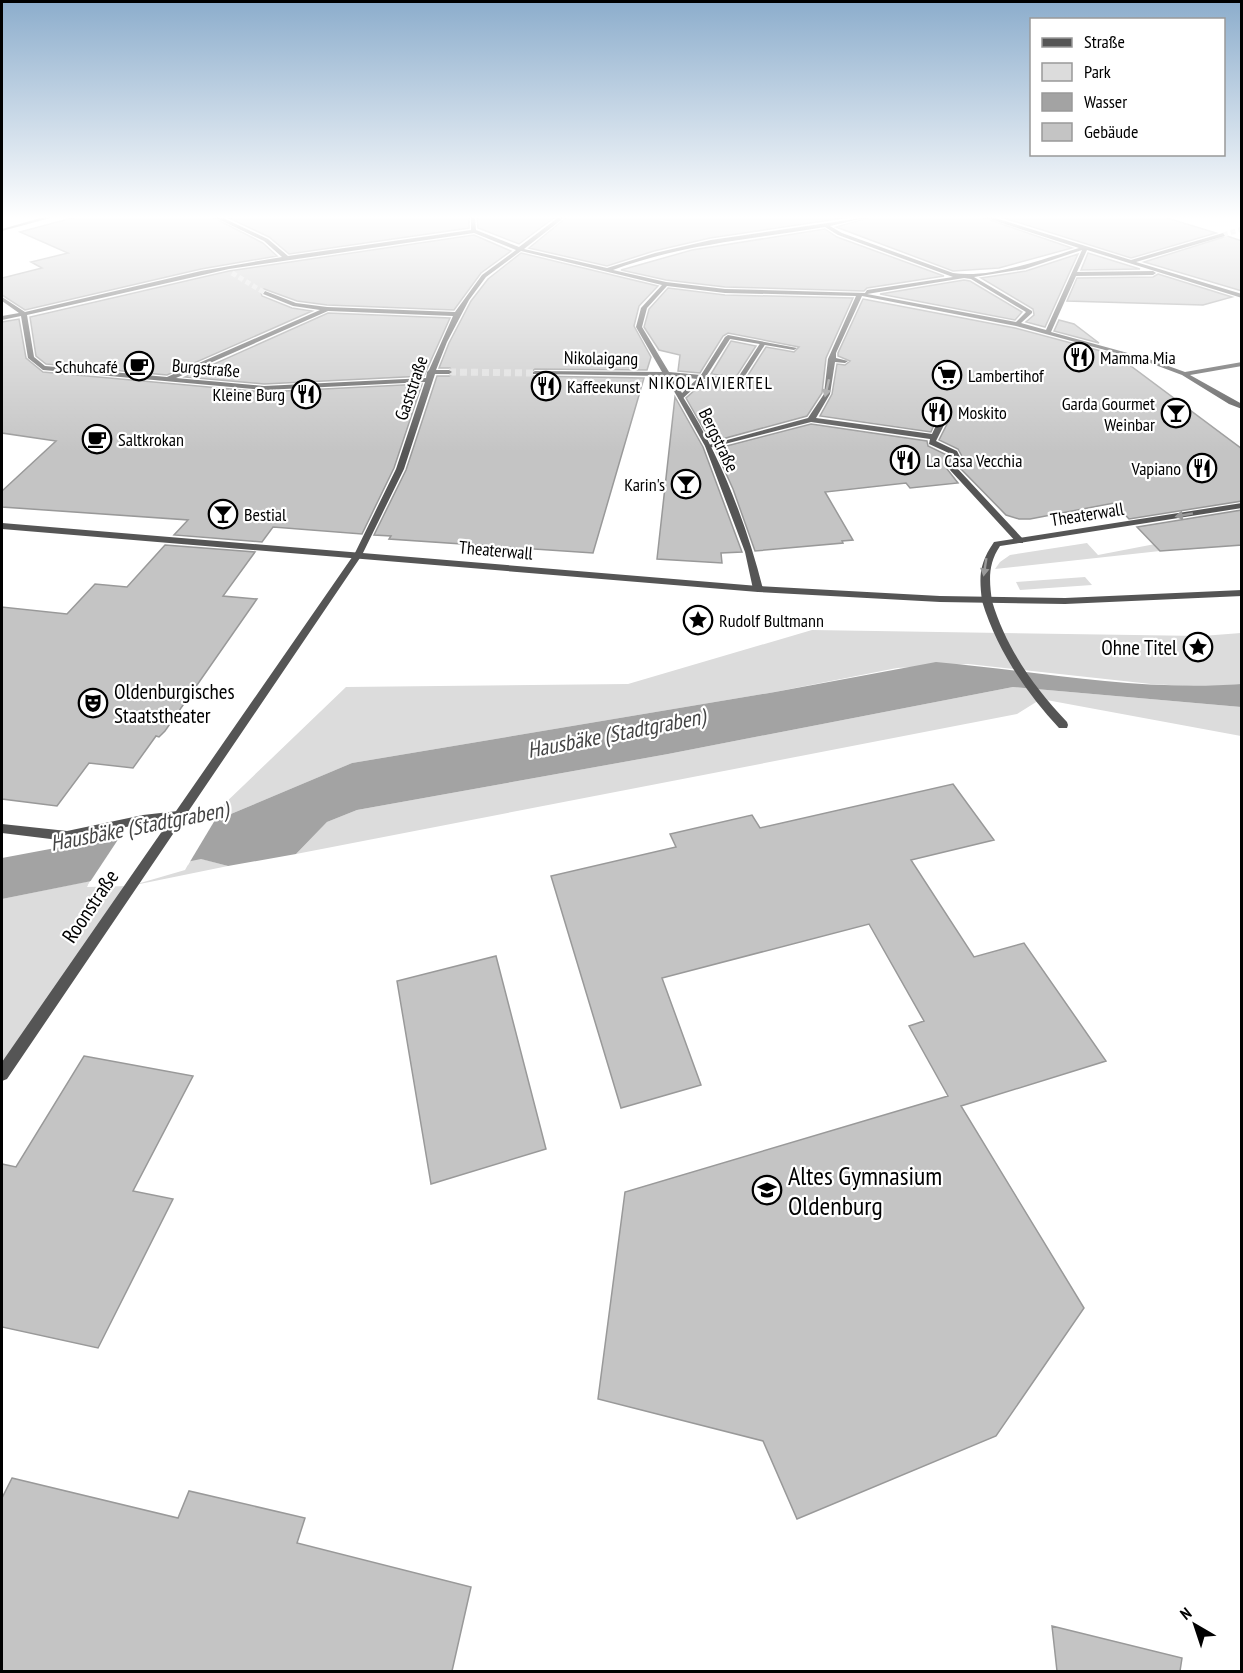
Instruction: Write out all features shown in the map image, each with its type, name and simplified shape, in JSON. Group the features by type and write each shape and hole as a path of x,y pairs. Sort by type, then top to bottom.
{"street":[{"path":"2,318 106,295"},
{"path":"270,295 295,305 327,309 458,314"},
{"name":"Gaststraße","path":"358,555 404,458 429,376 458,314 470,295"},
{"name":"Bergstraße","path":"655,295 647,303 639,320 642,333 709,446 749,552 758,589"},
{"path":"811,420 827,394 831,359 860,295"},
{"path":"866,295 1017,324 1144,359 1184,374 1242,407"},
{"path":"1002,295 1030,312 1017,324"},
{"path":"1048,333 1064,295"},
{"path":"2,298 24,314"},
{"path":"952,310 954,303"},
{"path":"167,379 327,309"},
{"path":"958,318 963,312"},
{"name":"Burgstraße","path":"24,314 30,358 43,368 264,388 429,376"},
{"path":"681,399 703,377 728,337 794,348"},
{"name":"Nikolaigang","path":"535,373 667,374 739,381 763,343"},
{"path":"1144,359 1156,352"},
{"path":"831,359 845,361"},
{"path":"1184,374 1242,364"},
{"path":"429,376 449,372"},
{"path":"942,418 932,442 954,453 957,459 952,468 1020,541"},
{"path":"709,446 811,420 934,437"},
{"name":"Theaterwall","path":"987,601 983,575 987,558 997,544 1242,505"},
{"name":"Theaterwall","path":"2,526 758,589 987,601 1077,601 1242,593"},
{"name":"Roonstraße","path":"2,1074 358,555"},
{"path":"987,601 990,615 1007,649 1041,699 1063,725"},
{"path":"2,829 68,836 142,819 175,819"}],"green space":[{"path":"1238,528 1204,546 1206,548 1182,550 1176,544 1155,545 1160,551 995,569 1010,555 1087,543 1098,555"},
{"path":"1085,577 1092,585 1020,590 1016,582"},
{"path":"812,630 1202,636 1241,633 1241,684 1205,687 1151,684 968,664 897,668 775,692 352,763 226,816 202,859 228,866 130,886 185,870 220,808 346,687 628,684"},
{"path":"1013,687 1241,707 1241,736 1041,699 1017,714 296,854 327,822 357,810 668,754"},
{"path":"90,881 87,887 130,886 2,1074 2,899"}],"water":[{"name":"Hausbäke (Stadtgraben)","path":"936,662 1127,683 1203,686 1241,684 1241,707 1013,687 668,754 357,810 327,822 296,854 228,866 201,859 2,899 2,858 226,816 352,763 775,692"}],"pier":[{"path":"218,815 188,865 88,885 123,832"}],"building":[{"path":"2,295 89,295 25,310"},
{"path":"125,295 262,295 292,308 312,311 167,375 46,364 36,356 30,317"},
{"path":"281,295 465,295 454,310 327,305 297,301"},
{"path":"476,295 649,295 639,306 634,326 651,357 647,370 535,369 531,372 533,376 644,378 593,553 389,539 391,536 374,535 406,470 437,376 449,376 454,373 450,368 439,368"},
{"path":"662,295 853,298 826,358 822,393 807,416 711,442 686,398 705,381 743,383 766,347 794,352 799,347 728,333 723,336 700,373 678,371 680,355 659,350 644,327 649,309"},
{"path":"886,295 994,295 1022,312 1015,320"},
{"path":"1010,295 1059,295 1045,327 1026,322 1034,315 1033,309"},
{"path":"1070,295 1226,295 1232,297 1203,305 1067,301"},
{"path":"863,299 1015,328 1116,355 1242,449 1242,501 1129,519 1114,503 1030,519 1019,519 1006,515 960,468 963,458 958,449 939,440 949,420 946,415 938,416 931,432 820,416 832,394 837,364 845,365 850,361 838,356 838,353"},
{"path":"328,313 450,318 424,376 264,384 185,377"},
{"path":"19,319 26,358 43,372 264,392 422,384 394,468 362,534 273,527 262,542 174,535 188,520 2,507 2,491 56,441 2,433 2,322"},
{"path":"1059,320 1074,324 1099,343 1054,331"},
{"path":"731,341 756,346 736,377 711,374"},
{"path":"675,397 703,447 742,552 721,553 722,563 657,559"},
{"path":"811,424 927,441 928,446 949,456 951,459 947,469 958,483 910,488 906,483 825,492 853,540 842,541 843,543 755,551 733,489 715,449"},
{"path":"1242,510 1242,545 1160,551 1137,527"},
{"name":"Oldenburgisches Staatstheater","path":"165,545 255,552 223,596 257,599 165,731 159,737 156,736 133,768 89,763 57,806 2,799 2,607 67,614 95,584 127,587"},
{"path":"953,784 994,840 911,860 974,957 1024,943 1106,1061 961,1106 1084,1308 996,1436 797,1519 763,1441 598,1399 625,1192 948,1096 909,1026 924,1021 869,924 662,978 701,1085 621,1108 551,876 676,847 670,834 752,815 760,828"},
{"path":"496,956 546,1149 431,1184 397,981"},
{"path":"84,1056 193,1076 133,1191 173,1199 98,1348 2,1327 2,1164 16,1167"},
{"path":"12,1478 178,1518 189,1491 305,1518 297,1543 471,1587 452,1671 2,1671 2,1498"},
{"path":"1052,1626 1182,1658 1180,1671 1057,1671"}],"tunnel":[{"path":"449,372 535,373"}],"place":[{"name":"Mamma Mia","path":"1079,357"},
{"name":"Schuhcafé","path":"139,366"},
{"name":"Lambertihof","path":"947,375"},
{"name":"Kaffeekunst","path":"546,386"},
{"name":"Kleine Burg","path":"306,394"},
{"name":"Moskito","path":"937,412"},
{"name":"Garda Gourmet Weinbar","path":"1176,413"},
{"name":"Saltkrokan","path":"97,439"},
{"name":"La Casa Vecchia","path":"905,460"},
{"name":"Vapiano","path":"1202,468"},
{"name":"Karin's","path":"686,484"},
{"name":"Bestial","path":"223,514"},
{"name":"Rudolf Bultmann","path":"698,620"},
{"name":"Ohne Titel","path":"1198,647"},
{"name":"Oldenburgisches Staatstheater","path":"93,703"},
{"name":"Altes Gymnasium Oldenburg","path":"767,1190"}],"district":[{"name":"NIKOLAIVIERTEL","path":"711,382"}]}
